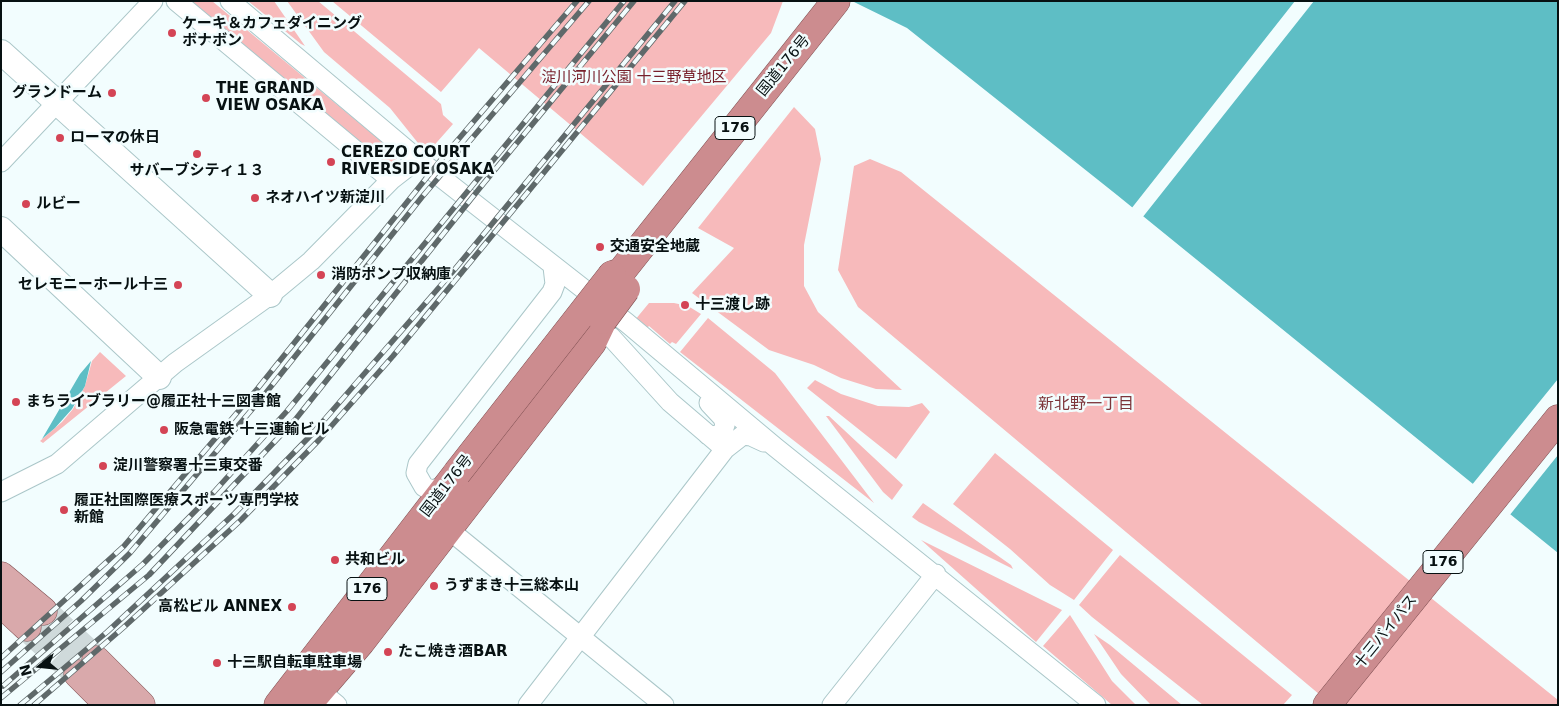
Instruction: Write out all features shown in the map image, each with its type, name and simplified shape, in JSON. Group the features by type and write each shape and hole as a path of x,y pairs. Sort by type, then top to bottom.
{"highway":[{"name":"国道176号","path":"278,705 452,479 624,272 836,1"},
{"name":"国道176号","path":"321,700 361,642 597,332 624,272"},
{"name":"十三バイパス","path":"1328,705 1558,419"}],"main road":[{"path":"1,576 35,619 1,603"},
{"path":"109,705 87,667 141,705"}],"street":[{"path":"1,162 153,1"},
{"path":"176,1 391,180"},
{"path":"230,1 420,161 670,359 775,447 936,574 1096,705"},
{"path":"1,52 270,294"},
{"path":"1,492 57,464 175,363 270,294 311,261 391,180 409,166 420,161"},
{"path":"1,229 159,377"},
{"path":"452,479 432,490 424,487 416,472 418,464 552,292 556,284 553,267"},
{"path":"597,332 603,337 611,336 670,402 726,449"},
{"path":"670,359 723,418 725,425 722,432 716,436 708,435"},
{"path":"528,705 726,449 743,435 751,436 775,447"},
{"path":"448,529 664,705"},
{"path":"832,705 936,574"}],"green space":[{"path":"187,1 212,1 399,156 386,169"},
{"path":"248,1 274,1 305,46 301,44"},
{"path":"287,1 318,1 441,104 443,115 453,124 430,150 418,143 390,108 324,52"},
{"name":"淀川河川公園 十三野草地区","path":"332,1 783,1 771,33 643,186 479,48 441,92"},
{"path":"794,107 815,129 821,159 804,245 804,286 818,312 902,390 876,389 841,378 814,365 769,350 692,293 734,248 698,228"},
{"path":"870,159 901,172 1558,700 1558,705 1332,705 858,307 838,270 854,166"},
{"path":"649,303 674,303 688,306 701,314 676,344 672,342 670,344 649,326 646,329 635,320"},
{"path":"708,318 775,373 874,503 680,352"},
{"path":"100,352 126,376 43,443 40,441 62,422 73,409 85,386 92,361"},
{"path":"815,380 841,394 878,406 909,407 922,403 930,412 896,459 807,388"},
{"path":"826,416 829,416 903,485 892,500 883,492"},
{"path":"995,453 1113,550 1074,600 1050,585 1010,549 953,504"},
{"path":"923,503 1011,565 1013,569 912,517"},
{"path":"921,540 1056,607 1062,610 1036,642"},
{"path":"1120,555 1292,695 1283,705 1203,705 1092,617 1079,605"},
{"path":"1070,615 1112,681 1136,705 1112,705 1043,646"},
{"path":"1094,634 1182,705 1151,705 1121,674"}],"water":[{"path":"852,1 1558,1 1558,553 1117,195 907,28"},
{"path":"91,361 85,386 72,409 42,439 80,374"}],"pier":[{"path":"1295,1 1314,1 1142,218 1131,209"},
{"path":"1558,379 1558,455 1509,516 1471,486"}],"tunnel":[{"path":"43,611 96,660"},
{"path":"27,627 78,674"}],"railway":[{"path":"1,658 124,546 258,388 444,156 577,1"},
{"path":"1,672 81,601 130,553 265,394 422,197 589,1"},
{"path":"3,686 143,564 214,492 287,411 624,1"},
{"path":"1,698 149,575 295,420 479,189 634,1"},
{"path":"20,705 107,632 235,513 312,434 455,269 675,1"},
{"path":"34,705 124,627 241,520 319,440 393,356 685,1"}],"place":[{"name":"ケーキ＆カフェダイニング ボナボン","path":"172,33"},
{"name":"グランドーム","path":"112,93"},
{"name":"THE GRAND VIEW OSAKA","path":"206,98"},
{"name":"ローマの休日","path":"60,138"},
{"name":"サバーブシティ１３","path":"197,154"},
{"name":"CEREZO COURT RIVERSIDE OSAKA","path":"331,162"},
{"name":"ネオハイツ新淀川","path":"255,198"},
{"name":"ルビー","path":"26,204"},
{"name":"交通安全地蔵","path":"600,247"},
{"name":"消防ポンプ収納庫","path":"321,275"},
{"name":"セレモニーホール十三","path":"178,285"},
{"name":"十三渡し跡","path":"685,305"},
{"name":"まちライブラリー@履正社十三図書館","path":"16,402"},
{"name":"阪急電鉄 十三運輸ビル","path":"164,430"},
{"name":"淀川警察署十三東交番","path":"103,466"},
{"name":"履正社国際医療スポーツ専門学校 新館","path":"64,510"},
{"name":"共和ビル","path":"335,560"},
{"name":"うずまき十三総本山","path":"434,586"},
{"name":"高松ビル ANNEX","path":"292,607"},
{"name":"たこ焼き酒BAR","path":"388,652"},
{"name":"十三駅自転車駐車場","path":"217,663"}],"district":[{"name":"新北野一丁目","path":"1086,405"}]}
